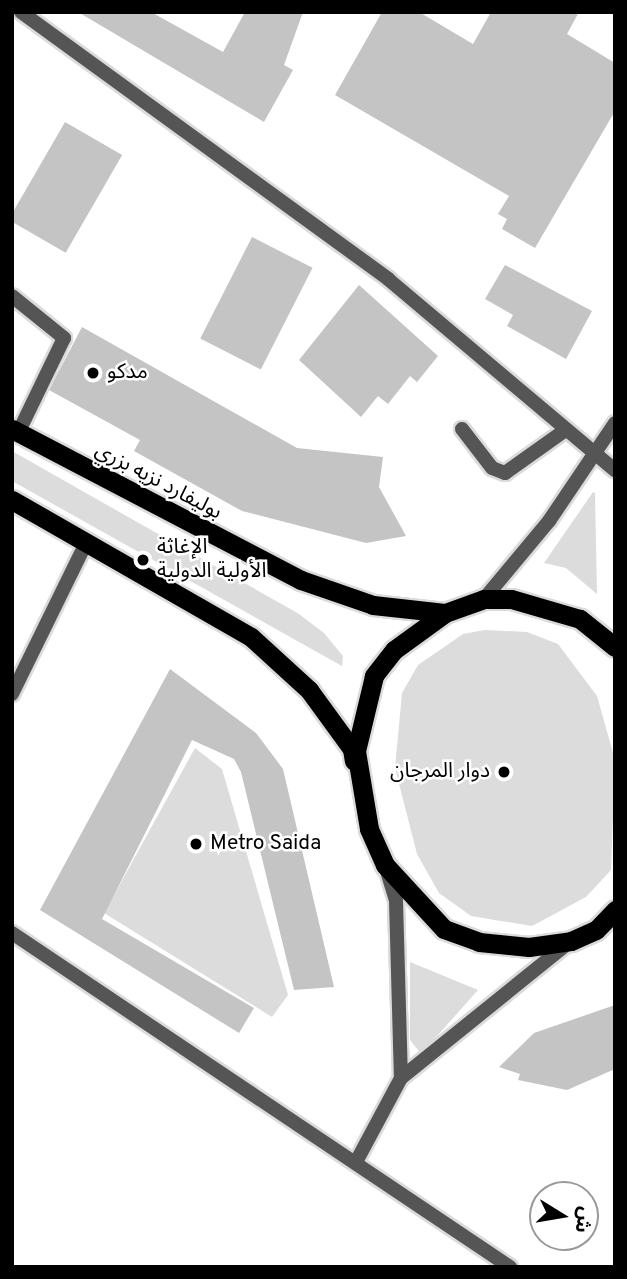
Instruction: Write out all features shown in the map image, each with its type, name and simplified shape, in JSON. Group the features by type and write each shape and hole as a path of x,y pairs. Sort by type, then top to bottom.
{"highway":[{"name":"بوليفارد نزيه بزري","path":"15,431 301,580 373,605 445,614"},
{"path":"12,500 224,618 285,664 352,749 357,781 384,865 444,929 505,947 571,941 605,930 615,910"},
{"path":"357,781 362,712 374,676 394,650 445,614 484,599 511,599 567,614 615,647"}],"street":[{"path":"28,14 388,279 564,431 615,470"},
{"path":"12,296 64,338 15,431"},
{"path":"484,599 594,456 615,423"},
{"path":"462,429 492,468 505,473 564,431"},
{"path":"12,694 86,543"},
{"path":"384,865 396,901 401,1078"},
{"path":"12,933 510,1267"},
{"path":"356,1162 401,1078 571,941"}],"shaded area":[{"path":"12,451 299,614 324,633 343,656 342,666 12,481"},
{"path":"593,492 597,594 566,568 544,563"},
{"path":"485,630 527,632 558,644 597,696 615,760 611,870 586,897 532,926 471,916 439,893 417,854 395,768 402,693 418,665 463,634"},
{"path":"195,748 222,769 288,995 272,1017 104,913"},
{"path":"410,962 478,990 421,1054 410,1040"}],"building":[{"path":"78,12 151,12 223,52 245,12 303,12 284,65 293,70 264,122"},
{"path":"382,12 419,12 473,44 491,12 579,12 567,34 615,63 615,111 535,248 502,229 507,219 498,214 509,196 335,95"},
{"path":"65,122 122,155 66,253 12,222 12,214"},
{"path":"252,237 313,268 261,369 200,339"},
{"path":"505,265 592,311 566,359 507,326 513,315 485,299"},
{"path":"359,285 438,356 417,382 410,376 388,404 378,396 361,417 299,360"},
{"path":"82,327 297,448 383,457 379,487 406,536 366,543 242,511 134,451 140,440 49,390"},
{"path":"170,669 256,733 283,769 334,987 294,990 241,772 234,759 192,740 102,919 254,1008 239,1033 40,910"},
{"path":"615,1005 615,1069 567,1090 518,1080 520,1074 499,1067 534,1033"}],"place":[{"name":"مدكو","path":"93,373"},
{"name":"الإغاثة الأولية الدولية","path":"143,560"},
{"name":"دوار المرجان","path":"504,772"},
{"name":"Metro Saida","path":"196,844"}]}
